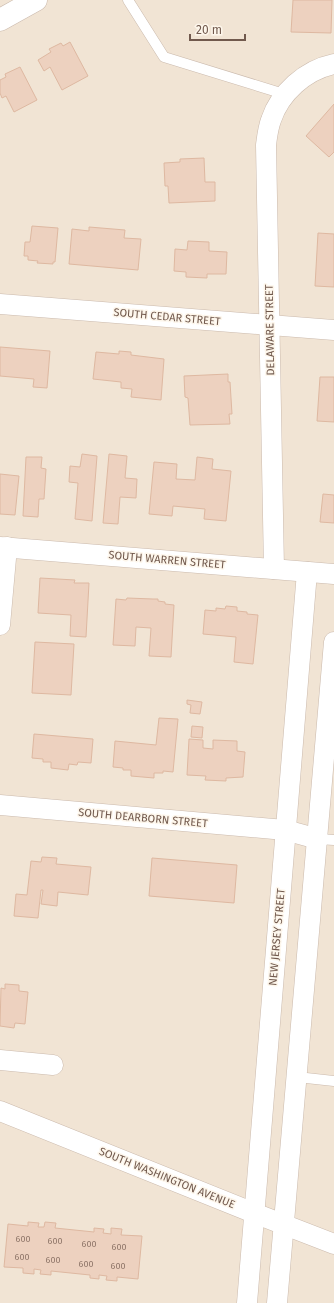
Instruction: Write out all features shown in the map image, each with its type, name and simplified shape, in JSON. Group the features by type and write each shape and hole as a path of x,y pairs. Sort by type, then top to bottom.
{"street":[{"path":"2,15 36,0"},
{"path":"284,94 304,77 323,66 334,64"},
{"name":"DELAWARE STREET","path":"274,569 266,145 271,120 284,94"},
{"name":"SOUTH CEDAR STREET","path":"0,304 334,330"},
{"path":"0,625 4,547"},
{"name":"SOUTH WARREN STREET","path":"4,547 334,574"},
{"name":"NEW JERSEY STREET","path":"248,1303 254,1213 307,572"},
{"path":"277,1303 298,1077 326,839 334,642"},
{"name":"SOUTH DEARBORN STREET","path":"0,805 285,830 326,839"},
{"path":"0,1060 53,1065"},
{"path":"266,1074 298,1077"},
{"name":"SOUTH WASHINGTON AVENUE","path":"0,1111 334,1244"}],"lane":[{"path":"128,0 164,57 284,94"},
{"path":"298,1077 334,1081"}],"shaded area":[{"path":"0,0 334,0 334,1303 0,1303"}],"building":[{"path":"293,0 332,0 331,33 291,32"},
{"path":"70,42 88,76 62,90 50,67 44,71 38,60 51,52 49,49 61,43 63,46"},
{"path":"20,67 37,100 14,112 6,96 2,98 0,93 0,80 6,77 5,74"},
{"path":"334,104 334,152 329,157 306,136"},
{"path":"204,158 205,182 215,182 215,201 169,203 168,186 165,186 164,163 180,162 180,159"},
{"path":"32,226 58,228 55,262 53,262 53,264 37,263 38,261 28,260 28,256 24,256 25,242 30,242"},
{"path":"89,227 125,230 124,238 141,239 138,270 69,264 72,229 89,231"},
{"path":"318,233 334,234 334,287 315,286"},
{"path":"188,241 209,242 209,251 227,252 226,274 207,274 207,278 186,277 186,272 174,271 175,249 187,250"},
{"path":"0,347 50,351 47,388 33,387 34,379 0,376"},
{"path":"119,351 131,352 131,355 164,359 161,400 131,397 132,389 121,388 121,382 93,379 96,352 119,354"},
{"path":"228,374 232,414 229,414 230,424 190,425 188,398 185,397 184,376"},
{"path":"320,377 334,377 334,422 317,421"},
{"path":"82,454 97,456 92,521 75,519 78,483 69,482 70,466 80,467"},
{"path":"109,454 127,456 125,478 137,479 136,498 120,497 118,524 103,523"},
{"path":"26,457 42,457 41,468 46,469 44,499 39,499 38,517 23,516"},
{"path":"197,457 213,459 212,469 231,471 226,521 204,519 205,509 173,506 172,516 149,514 154,462 177,464 176,479 195,480"},
{"path":"0,474 19,476 15,515 0,514"},
{"path":"323,494 334,495 334,523 320,522"},
{"path":"40,578 75,580 74,583 89,583 86,637 70,636 71,615 38,613"},
{"path":"127,598 158,599 158,601 165,602 165,604 174,605 171,657 149,656 151,628 136,627 135,646 113,645 116,599 126,600"},
{"path":"226,606 237,607 237,611 247,612 247,614 258,615 253,664 234,662 236,637 203,634 205,610 216,611 216,608 225,609"},
{"path":"35,642 74,644 71,695 32,693"},
{"path":"187,700 202,702 200,714 190,713 191,705 187,704"},
{"path":"159,718 178,719 173,772 163,771 163,773 154,773 154,778 131,776 131,770 123,770 123,768 113,767 115,741 156,745"},
{"path":"192,726 203,727 202,738 191,737"},
{"path":"34,734 93,739 91,763 78,762 77,765 69,764 68,770 51,768 51,762 43,762 43,759 32,758"},
{"path":"189,739 203,740 203,748 213,749 213,740 237,741 237,751 245,752 243,777 226,778 226,781 205,780 206,776 187,775"},
{"path":"42,857 57,858 56,864 91,867 88,895 58,892 57,906 41,904 43,890 41,890 38,918 14,916 16,894 27,895 31,861 41,862"},
{"path":"152,858 237,865 234,903 149,896"},
{"path":"5,984 19,985 19,991 28,992 25,1024 15,1023 14,1028 0,1026 1,988 5,989"},
{"path":"28,1222 39,1223 38,1227 44,1227 45,1222 56,1223 55,1228 94,1232 94,1228 104,1229 103,1233 111,1234 111,1228 122,1229 121,1235 142,1236 138,1279 117,1277 117,1281 106,1280 107,1276 99,1275 99,1279 90,1278 90,1275 51,1271 51,1275 40,1274 41,1270 34,1269 34,1274 23,1273 23,1268 4,1267 8,1224 28,1226"}]}
